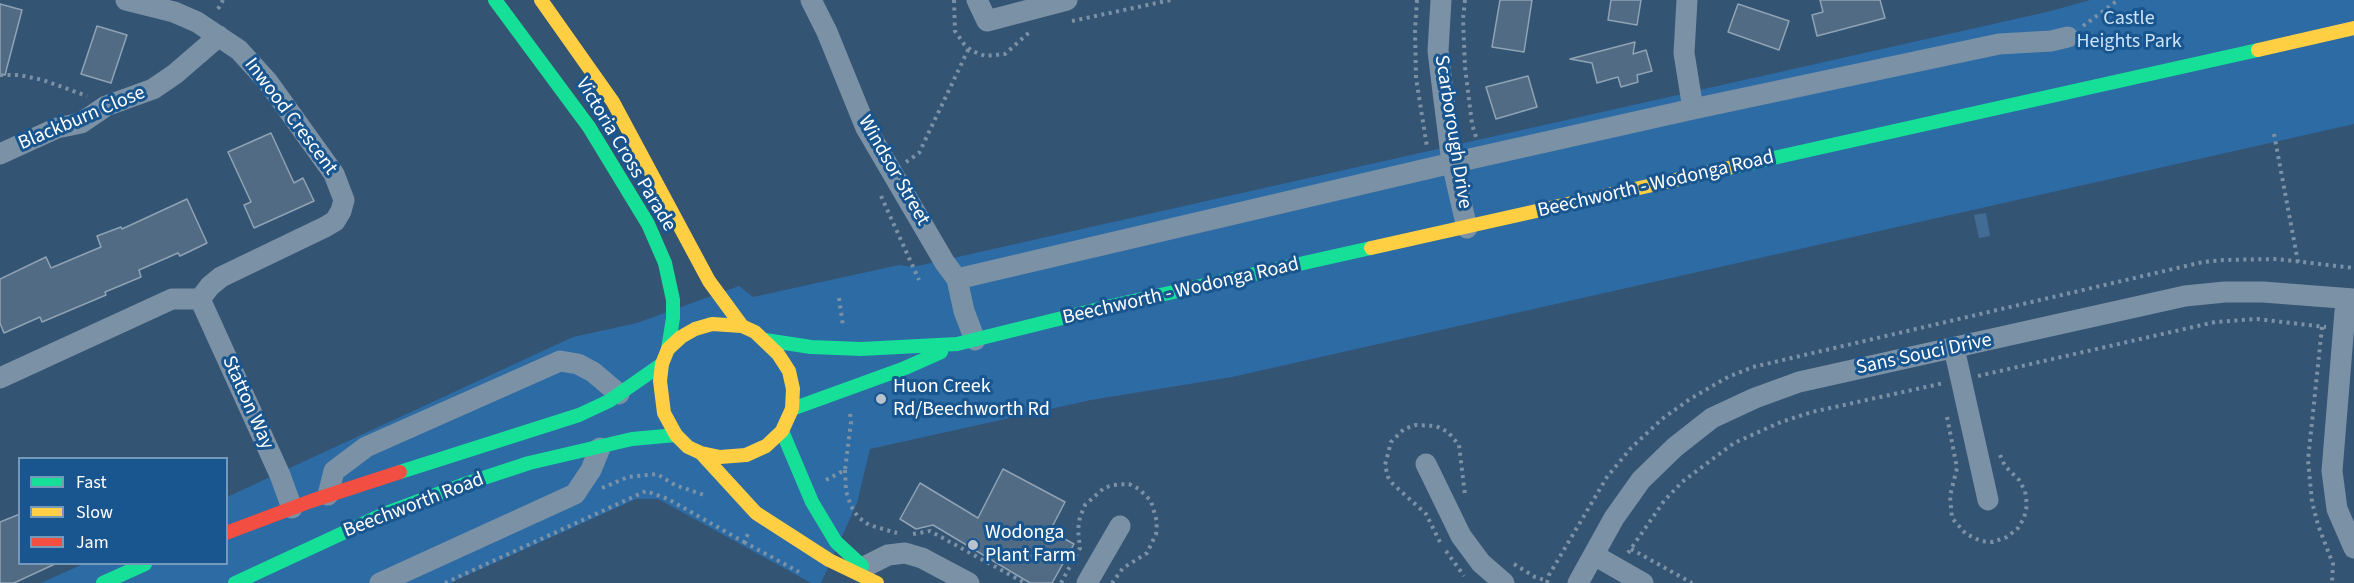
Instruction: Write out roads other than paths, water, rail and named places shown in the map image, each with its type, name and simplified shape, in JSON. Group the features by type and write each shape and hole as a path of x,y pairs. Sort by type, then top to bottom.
{"main road":[{"name":"Victoria Cross Parade","path":"495,0 589,127 648,224 665,262 673,300 673,318 668,349"},
{"name":"Victoria Cross Parade","path":"541,0 613,102 705,273 720,298 742,326"},
{"name":"Beechworth - Wodonga Road","path":"792,409 905,368 966,342 1122,304 2354,28"},
{"path":"712,324 742,326 765,340 789,371 793,389 792,409 782,431 766,446 746,455 720,457 701,453 688,447 676,435 664,413 661,388 662,364 668,349 681,337 695,329 712,324"},
{"name":"Beechworth - Wodonga Road","path":"765,340 811,347 861,349 966,342"},
{"name":"Beechworth Road","path":"228,532 328,495 556,424 594,409 662,364"},
{"path":"782,431 812,502 836,542 870,575"},
{"name":"Beechworth Road","path":"235,583 386,513 529,463 632,440 676,435"},
{"path":"701,453 732,490 756,513 830,560 885,583"},
{"path":"103,583 144,568"}],"street":[{"name":"Inwood Crescent","path":"126,0 174,12 197,22 239,50 268,82 334,174 344,200 341,211 330,224 221,277 200,298"},
{"name":"Windsor Street","path":"811,0 827,32 866,128 957,279 964,311 966,342"},
{"path":"977,0 987,21 1067,0"},
{"name":"Scarborough Drive","path":"1441,0 1438,51 1452,163 1467,228"},
{"path":"1687,0 1684,53 1693,110"},
{"name":"Blackburn Close","path":"0,154 57,128 81,123 106,106 153,89 175,74 219,36"},
{"path":"957,279 1452,163 1693,110 1999,44 2051,41 2068,37"},
{"name":"Sans Souci Drive","path":"1578,583 1614,518 1641,480 1675,447 1712,418 1755,398 1799,382 2184,296 2225,292 2350,299"},
{"path":"0,378 172,299 200,298"},
{"name":"Statton Way","path":"200,298 280,475 292,508"},
{"path":"2350,299 2332,471 2337,509 2354,548"},
{"path":"1954,348 1988,500"},
{"name":"Beechworth Road","path":"328,495 334,471 366,447 560,361 578,364 593,372 619,394"},
{"path":"380,583 575,494 591,470 600,448"},
{"path":"1426,464 1461,536 1481,563 1504,583"},
{"path":"1087,583 1120,526"},
{"path":"870,575 888,555 905,553 922,558 969,583"},
{"path":"1594,555 1643,583"}],"place":[{"name":"Huon Creek Rd/Beechworth Rd","path":"881,399"},
{"name":"Wodonga Plant Farm","path":"973,545"}],"park label":[{"name":"Castle Heights Park","path":"2129,32"}]}
